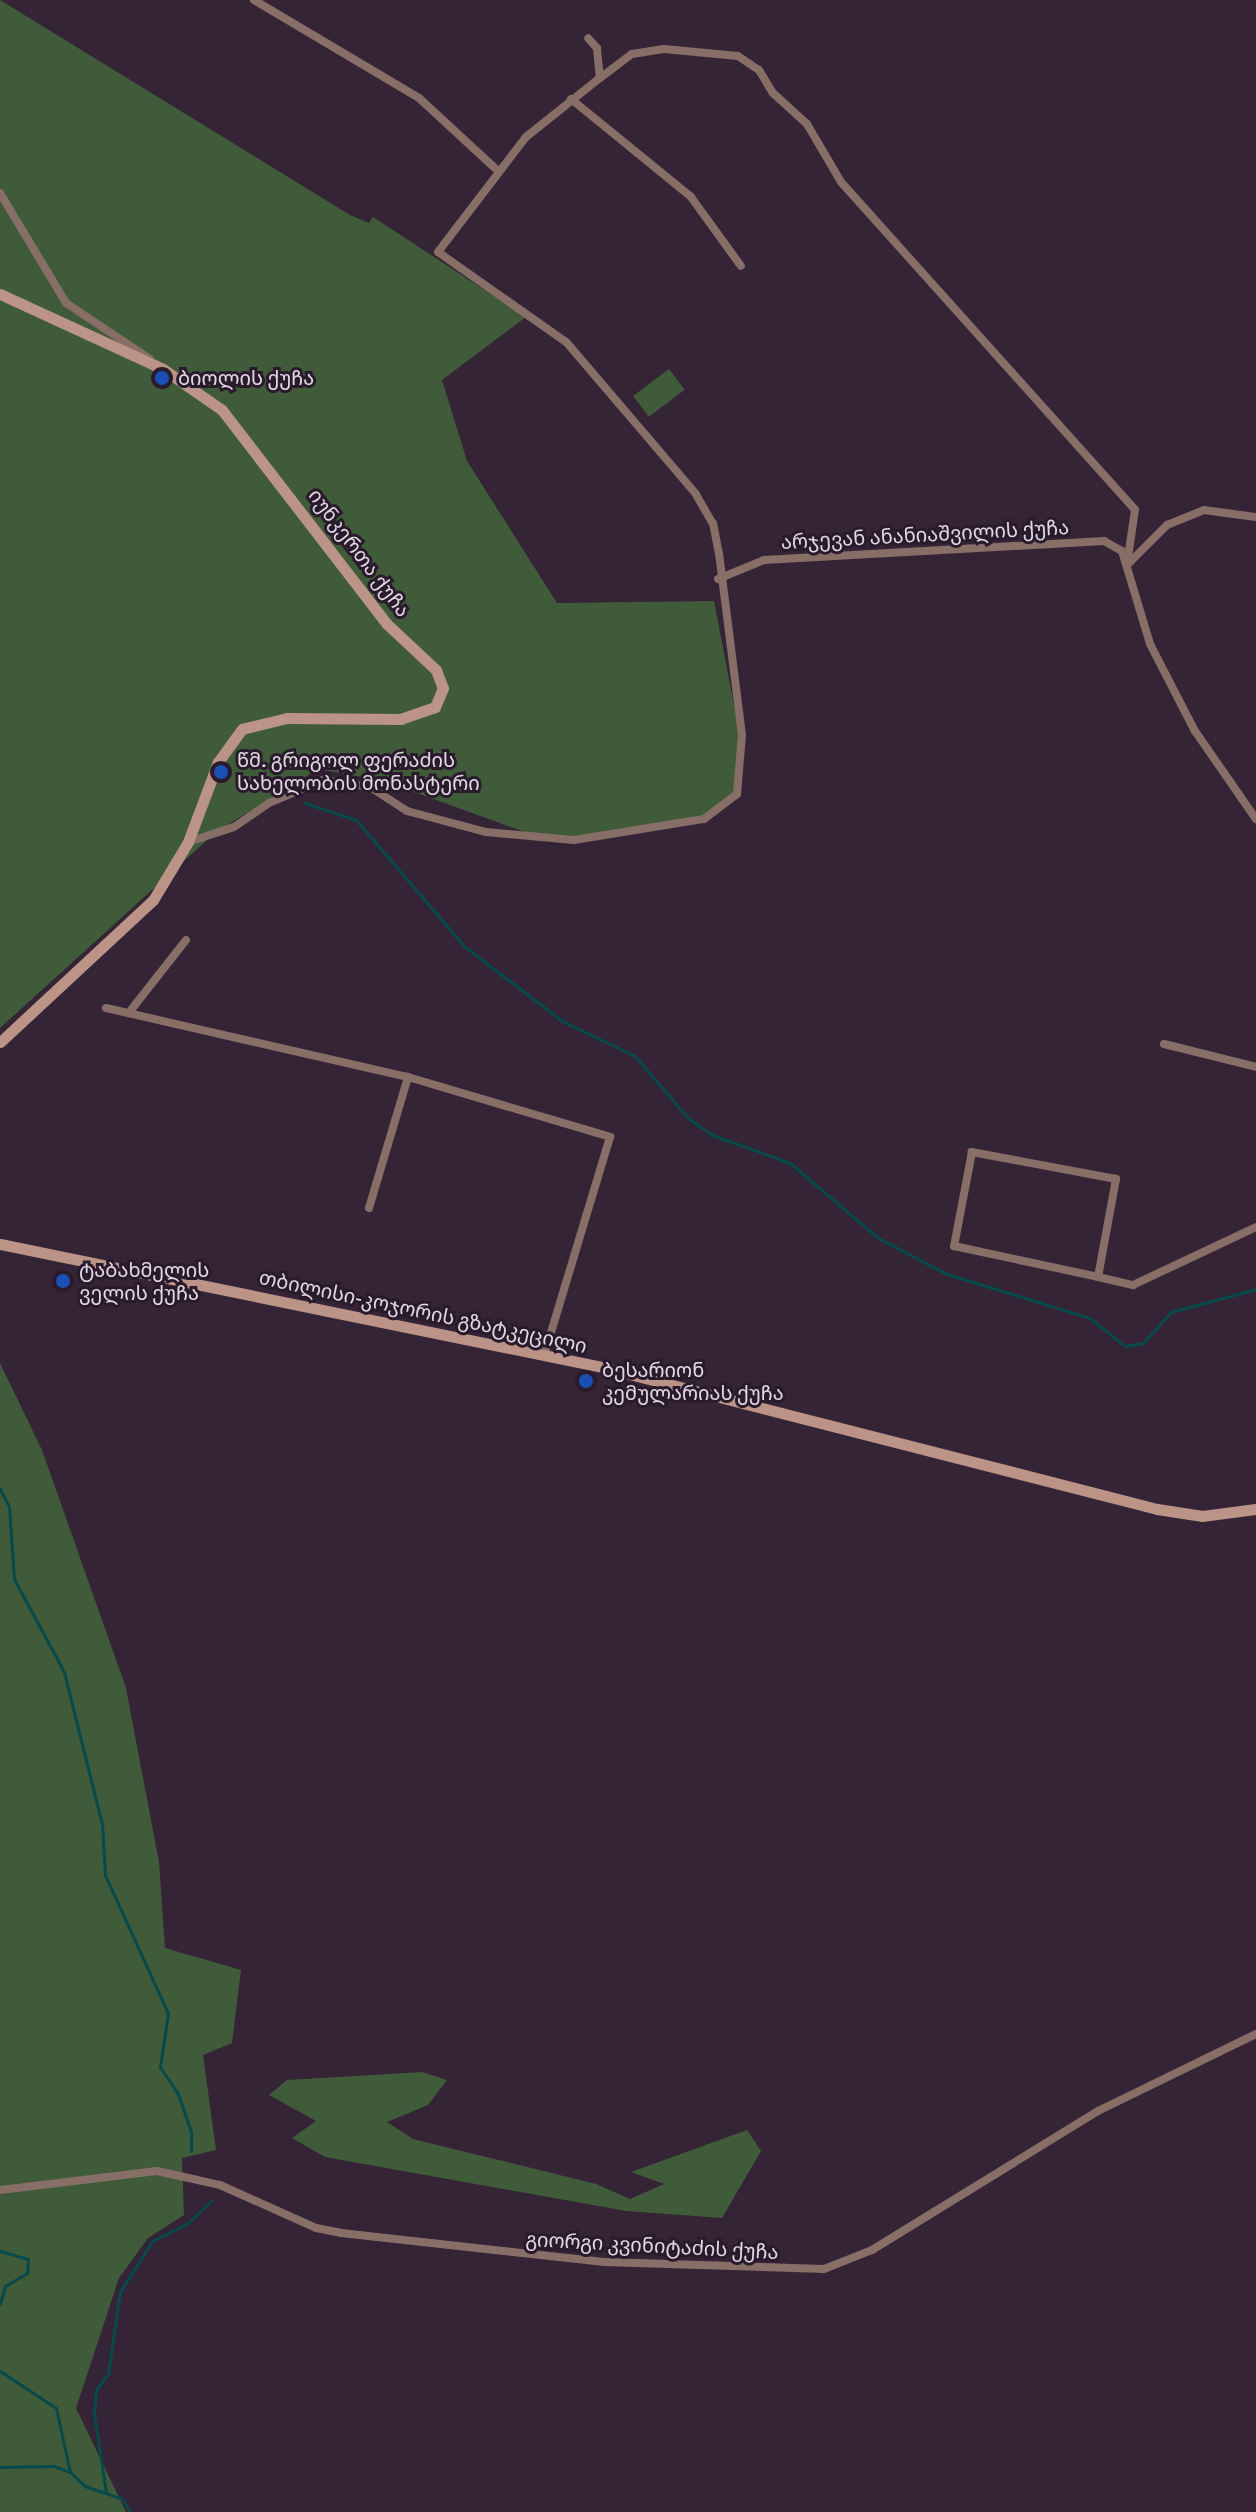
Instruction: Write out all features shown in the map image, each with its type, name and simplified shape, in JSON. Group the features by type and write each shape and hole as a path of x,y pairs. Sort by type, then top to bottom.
{"main road":[{"name":"იუნკერთა ქუჩა","path":"0,294 163,369 222,410 250,441 362,593 436,670 443,688 442,698 425,715 287,718 242,729 218,762 188,842 136,920 0,1042"},
{"name":"თბილისი-კოჯორის გზატკეცილი","path":"0,1244 544,1356 1157,1509 1202,1516 1256,1509"}],"street":[{"path":"254,0 419,98 498,171"},
{"path":"588,38 597,48 600,78"},
{"path":"188,842 234,827 269,803 323,780 370,787 407,811 533,839 574,840 704,819 737,794 742,773 713,524 666,454 566,342 438,252 498,171 571,99 632,54 664,49 738,56 759,70 773,93 807,124 841,182 1135,510 1127,564 1150,644 1195,731 1256,819"},
{"path":"571,99 691,197 741,266"},
{"path":"0,193 66,303 163,369"},
{"path":"1127,564 1167,525 1204,510 1256,517"},
{"name":"არჯევან ანანიაშვილის ქუჩა","path":"718,579 764,560 1005,543 1104,541 1122,551 1127,564"},
{"path":"131,1010 186,940"},
{"path":"106,1008 131,1010 408,1077 610,1137 544,1356"},
{"path":"1164,1044 1256,1067"},
{"path":"369,1208 408,1077"},
{"path":"1098,1277 1116,1179 972,1152 954,1246 1133,1285 1256,1227"},
{"name":"გიორგი კვინიტაძის ქუჩა","path":"0,2190 157,2171 220,2185 316,2228 341,2233 604,2262 824,2269 872,2250 1098,2111 1256,2034"}],"green space":[{"path":"0,0 350,215 369,223 373,217 526,317 442,380 467,461 557,603 714,601 740,736 734,793 704,817 573,838 533,835 384,781 318,769 216,832 0,1028"},
{"path":"669,369 685,390 649,417 633,396"},
{"path":"0,1363 42,1450 126,1688 159,1862 165,1948 241,1970 232,2043 203,2055 216,2150 182,2158 184,2215 148,2238 119,2278 76,2408 126,2512 0,2512"},
{"path":"422,2072 447,2080 428,2105 387,2122 413,2139 596,2184 630,2199 664,2184 631,2172 747,2130 761,2151 722,2218 626,2211 325,2157 292,2138 316,2121 269,2095 287,2080"}],"waterway":[{"path":"305,803 356,820 464,946 562,1021 635,1056 688,1118 712,1135 790,1163 878,1238 947,1274 1090,1318 1125,1346 1143,1343 1171,1312 1256,1289"},
{"path":"0,1489 9,1507 14,1579 64,1672 102,1824 105,1875 168,2013 160,2067 178,2094 191,2131 191,2151"},
{"path":"106,2493 94,2414 96,2390 108,2374 120,2292 152,2241 188,2223 211,2201"},
{"path":"0,2251 28,2259 27,2273 5,2286 0,2304"},
{"path":"0,2371 56,2408 70,2472 85,2486 122,2499 130,2512"},
{"path":"0,2467 54,2466 70,2472"}],"place":[{"name":"ბიოლის ქუჩა","path":"162,378"},
{"name":"წმ. გრიგოლ ფერაძის სახელობის მონასტერი","path":"221,772"},
{"name":"ტაბახმელის ველის ქუჩა","path":"63,1281"},
{"name":"ბესარიონ კემულარიას ქუჩა","path":"586,1381"}]}
